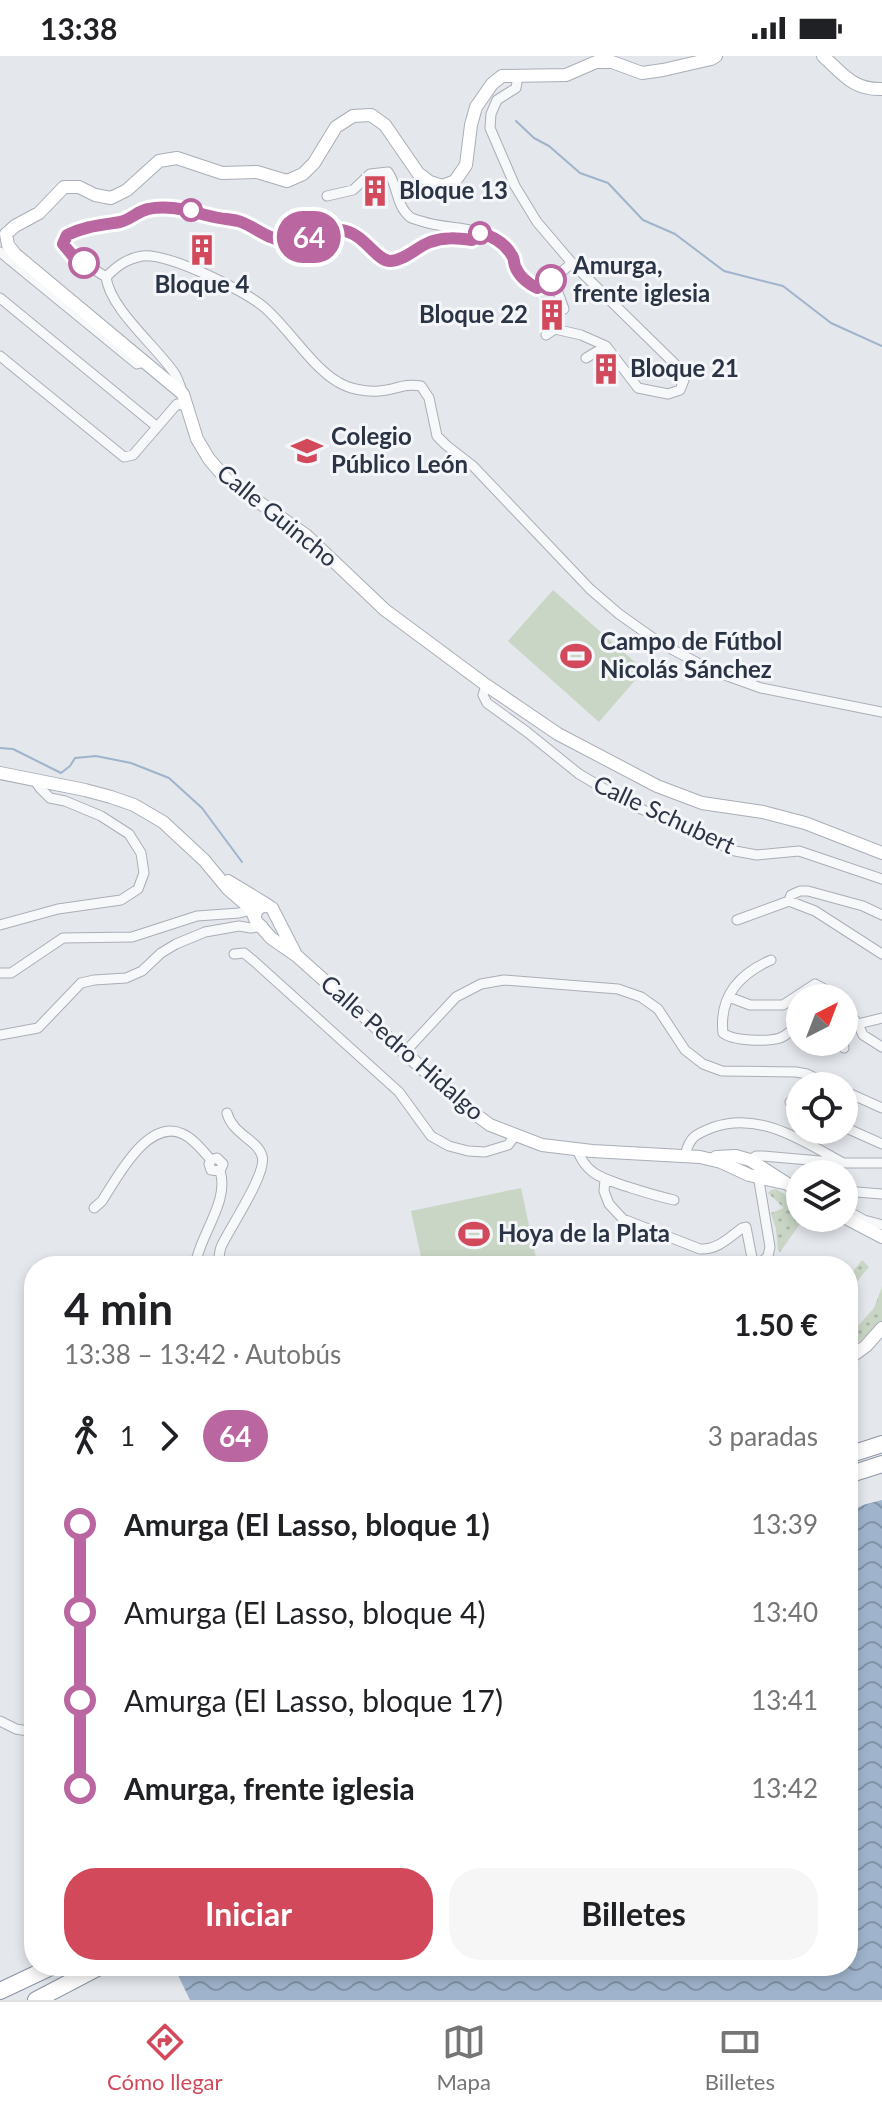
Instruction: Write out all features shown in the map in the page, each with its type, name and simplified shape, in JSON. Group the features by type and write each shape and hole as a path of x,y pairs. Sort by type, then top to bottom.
{"highway":[{"path":"858,1442 882,1436"},
{"path":"858,1452 882,1444"},
{"path":"858,1472 882,1464"},
{"path":"0,1991 32,1976"},
{"path":"36,2000 82,1976"}],"street":[{"path":"185,400 145,361 15,254 3,236 39,213 64,187 79,187 111,198 127,190 159,161 177,158 222,173 257,172 287,181 303,174 314,163 336,127 353,116 371,115 385,125 418,173 442,186 455,181 466,165 476,107 492,84 502,76 566,75 596,62 612,62 642,73 716,56"},
{"path":"823,56 855,85 868,90 882,89"},
{"path":"518,76 516,88 497,100 491,114 490,128 515,186 537,222 572,263 678,367 684,380 680,390 668,394 638,388 606,346 581,335 555,329 546,335"},
{"path":"327,196 353,190 370,174 388,172 394,180 398,200 410,218 491,236 513,255 516,269 526,283 537,288 572,263"},
{"path":"106,277 73,256 63,244 67,235 81,228 125,221 146,209 188,209 240,221 277,240 294,241 325,231 341,230 359,236 378,257 389,261 430,242 451,238 472,240 479,232"},
{"path":"0,252 137,364 145,361"},
{"path":"185,400 176,375 107,289 106,277 119,263 143,256 165,258 244,293 265,308 338,382 358,390 380,391 409,384 421,386 429,398 437,436 473,466 590,589 650,636 711,670 761,688 882,712"},
{"path":"553,279 564,309"},
{"path":"0,298 156,426"},
{"path":"586,358 606,346"},
{"path":"0,356 124,457 133,455 156,426 185,400"},
{"name":"Calle Guincho","path":"185,400 197,439 226,479 307,536 385,610 558,734 657,786 702,803 763,812 805,823 882,853"},
{"name":"Calle Schubert","path":"486,685 483,695 487,703 579,774 630,804 735,851 757,855 799,851 882,879"},
{"path":"0,773 85,790 134,805 163,822 184,840 228,889 262,914"},
{"path":"0,925 58,909 121,900 138,889 144,873 141,853 129,834 101,816 50,798 35,781"},
{"path":"213,871 262,914"},
{"path":"789,901 791,895 808,891 863,906 882,915"},
{"path":"737,920 789,901 815,911 882,954"},
{"path":"0,973 11,973 63,938 132,937 197,916 262,914"},
{"path":"0,1035 38,1028 81,983 126,978 142,971 176,944 205,932 239,926 251,928 262,914"},
{"name":"Calle Pedro Hidalgo","path":"262,914 297,956 463,1105 490,1125 542,1145 752,1161 784,1183"},
{"path":"234,954 244,953 255,962 399,1092 431,1136 449,1146 485,1152 508,1145 515,1136"},
{"path":"771,960 747,972 736,984 723,1008 723,1033 726,1037 764,1040 786,1035"},
{"path":"405,1052 456,997 481,984 504,980 618,989 641,997 658,1009 685,1050 703,1064 722,1071 796,1072"},
{"path":"729,997 750,1005 786,1003"},
{"path":"882,1018 858,1024 863,1035 882,1047"},
{"path":"858,1097 882,1108"},
{"path":"220,1256 222,1245 253,1190 264,1161 262,1153 230,1124 227,1113"},
{"path":"685,1155 689,1141 698,1133 724,1124 745,1122 768,1125 837,1160"},
{"path":"94,1208 139,1147 155,1135 167,1131 181,1132 211,1160 211,1170 220,1171 223,1180 221,1197 198,1256"},
{"path":"858,1133 882,1144"},
{"path":"577,1149 580,1159 597,1176 674,1200"},
{"path":"768,1256 770,1247 760,1194 764,1178 752,1161 756,1156 809,1160"},
{"name":"Calle Pedro Hidalgo","path":"734,1162 764,1178 784,1183"},
{"path":"858,1163 882,1163"},
{"path":"605,1180 604,1191 609,1204 623,1219 684,1244 709,1250 746,1227 752,1256"},
{"path":"858,1192 882,1194"},
{"path":"858,1217 879,1234"},
{"path":"858,1224 879,1234"},
{"path":"866,1346 882,1328"},
{"path":"858,1352 882,1337"},
{"path":"0,1721 24,1730"}],"green space":[{"name":"Campo de Fútbol Nicolás Sánchez","path":"553,590 644,670 599,722 508,641"},
{"name":"Hoya de la Plata","path":"521,1188 536,1256 421,1256 411,1211"},
{"path":"776,1189 786,1195 786,1232 794,1232 780,1252 771,1213 784,1208 768,1193"},
{"path":"862,1260 869,1267 858,1280 858,1265"},
{"path":"882,1287 882,1322 858,1342 858,1326 874,1308"}],"water":[{"path":"882,1500 882,2000 190,2000 178,1976 858,1976 858,1508"}],"waterway":[{"path":"516,121 580,173 608,183 643,220 675,234 724,271 783,286 831,323 882,346"},
{"path":"0,748 13,749 61,773 75,758 96,756 131,763 169,778 202,808 242,862"}],"bus line":[{"name":"64","path":"84,263 63,244 67,235 81,228 125,221 146,209 188,209 240,221 277,240 294,241 325,231 341,230 359,236 378,257 389,261 430,242 451,238 472,240 479,232 503,244 513,255 516,269 526,283 537,288 551,280"}],"place":[{"name":"Bloque 13","path":"375,191"},
{"name":"Bloque 4","path":"202,250"},
{"name":"Amurga, frente iglesia","path":"551,280"},
{"name":"Bloque 22","path":"552,315"},
{"name":"Bloque 21","path":"606,369"},
{"name":"Colegio Público León","path":"307,451"},
{"name":"Campo de Fútbol Nicolás Sánchez","path":"576,656"},
{"name":"Hoya de la Plata","path":"474,1234"}]}
